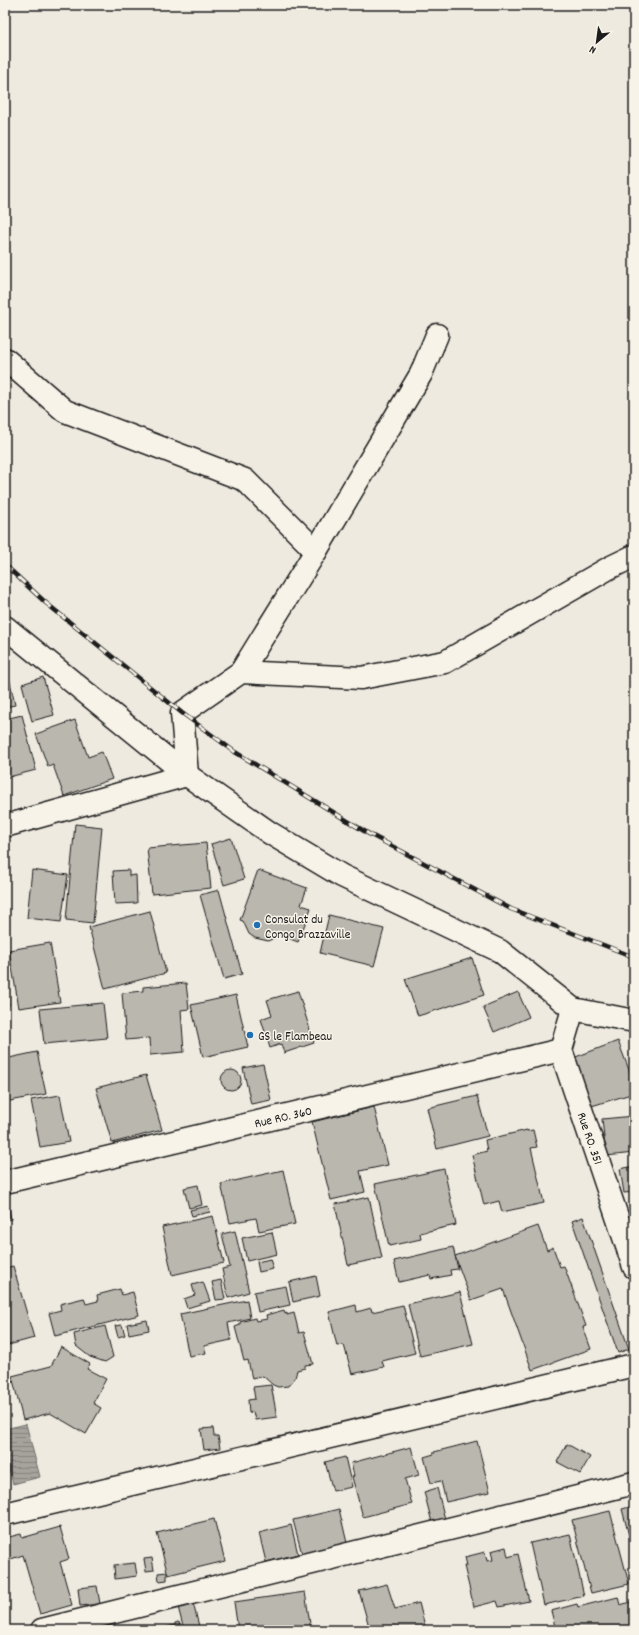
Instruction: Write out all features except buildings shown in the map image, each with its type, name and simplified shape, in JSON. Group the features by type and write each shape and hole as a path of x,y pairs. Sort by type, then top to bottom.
{"street":[{"path":"187,774 182,713 241,672 316,551 422,374 437,336"},
{"path":"5,359 65,411 245,480 316,551"},
{"path":"241,672 361,678 445,662 609,568 634,556"},
{"path":"5,626 187,774 270,833 342,876 500,951 573,1009 634,1021"},
{"path":"5,826 187,774"},
{"path":"561,1050 573,1009"},
{"name":"Rue RO. 360","path":"5,1182 561,1050"},
{"name":"Rue RO. 351","path":"561,1050 634,1267"},
{"path":"5,1514 634,1364"},
{"path":"42,1630 634,1483"}],"shaded area":[{"path":"26,1424 40,1477 13,1484 5,1454 5,1429"}],"railway":[{"path":"5,565 46,603 182,713 235,752 369,834 511,909 634,957"}],"place":[{"name":"Consulat du Congo Brazzaville","path":"257,925"},
{"name":"GS le Flambeau","path":"250,1035"}]}
